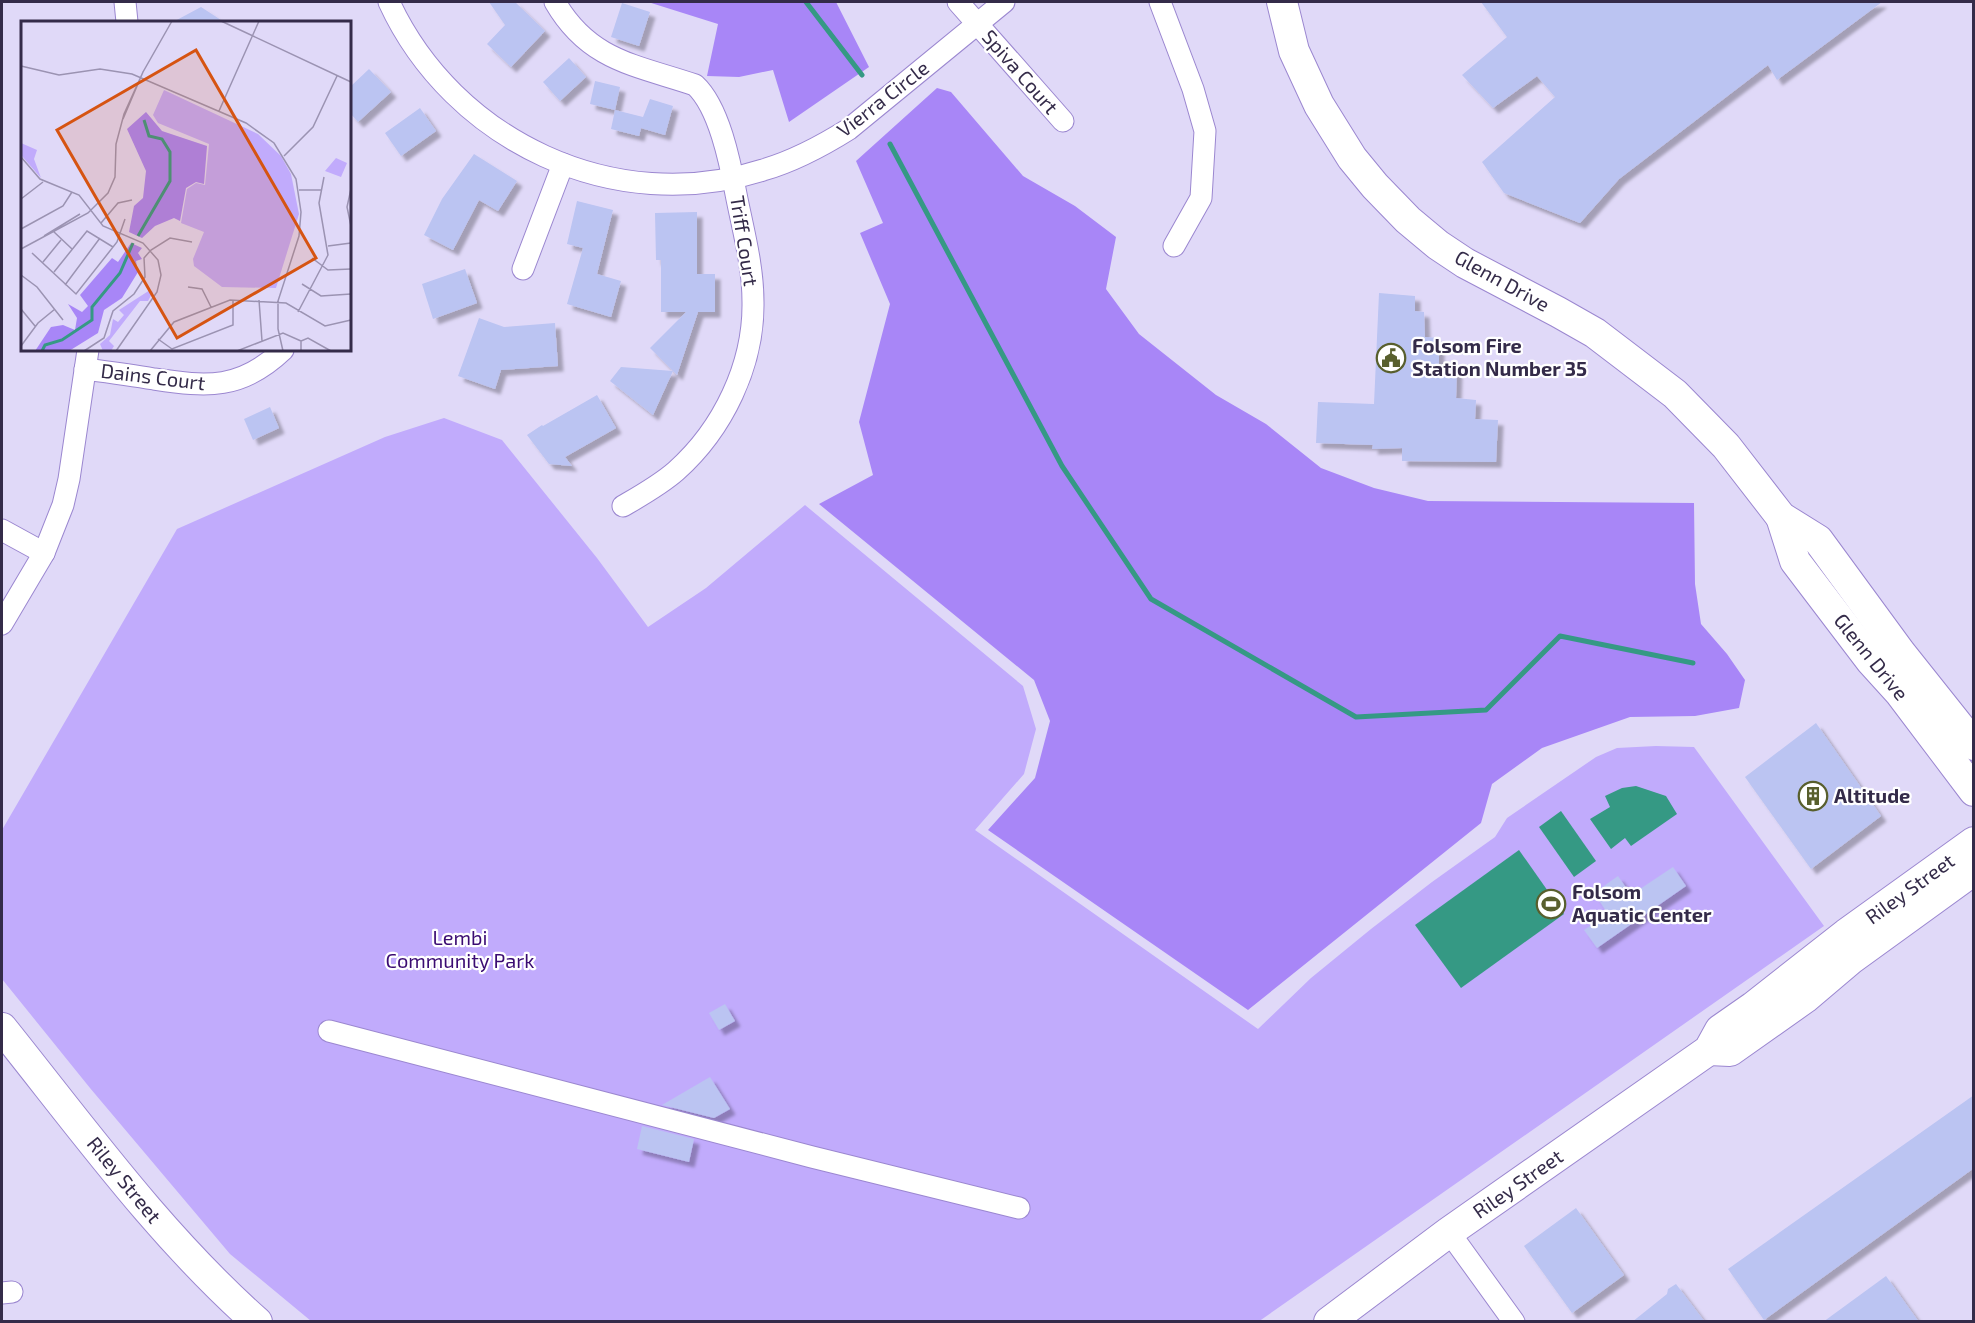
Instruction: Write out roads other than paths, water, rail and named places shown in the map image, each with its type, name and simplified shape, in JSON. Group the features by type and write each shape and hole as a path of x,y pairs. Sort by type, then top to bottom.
{"main road":[{"name":"Glenn Drive","path":"1281,2 1294,51 1319,105 1352,158 1375,186 1408,220 1465,263 1596,333 1675,394 1726,446 1781,517 1796,561 1974,791"},
{"name":"Glenn Drive","path":"1781,517 1818,540 1876,620 1974,745"},
{"path":"1796,561 1824,572 1840,589 1857,613 1867,621 1876,620"},
{"name":"Riley Street","path":"1329,1322 1449,1232 1709,1050 1720,1030 1846,934 1974,842"},
{"name":"Riley Street","path":"1709,1050 1730,1051 1804,998 1864,949 1974,870"},
{"name":"Riley Street","path":"2,1028 145,1207 223,1292 257,1322"}],"street":[{"path":"125,2 127,21"},
{"name":"Vierra Circle","path":"389,2 414,46 433,72 467,107 493,127 520,144 563,164 606,177 671,184 703,183 762,171 792,160 849,129 1005,2"},
{"name":"Triff Court","path":"555,2 566,20 602,52 622,62 695,85 704,93 713,108 734,177 752,271 754,303 751,334 744,365 733,395 717,423 698,449 676,471 651,490 623,506"},
{"name":"Spiva Court","path":"958,2 1063,120"},
{"path":"1160,2 1193,89 1204,131 1201,198 1174,246"},
{"path":"523,269 563,164"},
{"name":"Dains Court","path":"87,359 188,384 218,383 253,372 282,351"},
{"path":"2,624 44,553 63,505 87,359"},
{"path":"2,530 44,553"},
{"path":"329,1031 801,1154 1019,1208"},
{"path":"1449,1232 1514,1322"}],"waterway":[{"path":"806,2 862,75"},
{"path":"890,144 1062,466 1151,599 1356,717 1486,710 1560,636 1693,663"}],"place":[{"name":"Folsom Fire Station Number 35","path":"1391,358"},
{"name":"Altitude","path":"1813,796"},
{"name":"Folsom Aquatic Center","path":"1551,904"}],"park label":[{"name":"Lembi Community Park","path":"460,950"}]}
